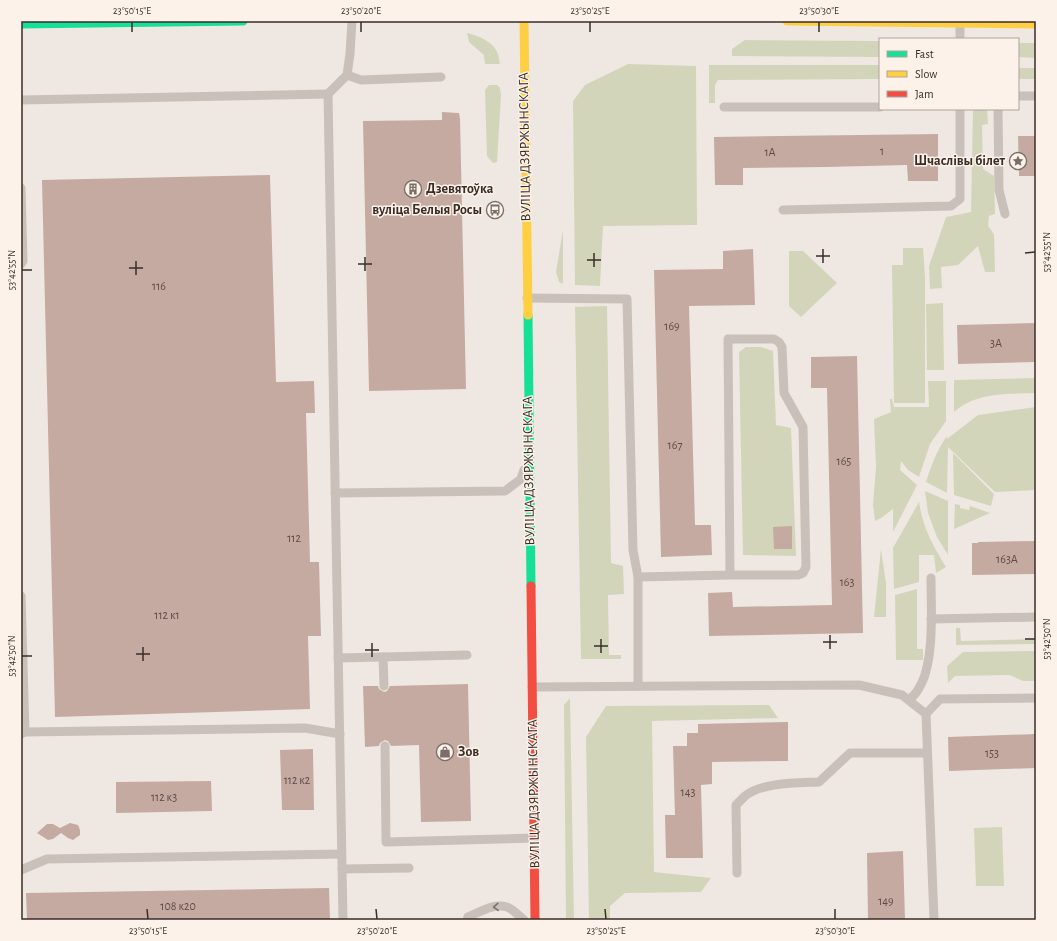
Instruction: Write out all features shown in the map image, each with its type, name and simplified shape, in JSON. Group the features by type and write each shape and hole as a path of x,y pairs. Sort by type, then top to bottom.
{"main road":[{"path":"21,24 71,22 244,21"},
{"name":"ВУЛІЦА ДЗЯРЖЫНСКАГА","path":"524,21 536,920"},
{"path":"787,21 1036,24"}],"lane":[{"path":"21,100 328,94 347,75 352,21"},
{"path":"960,24 960,38"},
{"path":"347,75 361,80 441,77"},
{"path":"328,94 343,920"},
{"path":"1019,96 1036,96"},
{"path":"724,107 879,107"},
{"path":"783,210 952,206 960,199 960,110"},
{"path":"998,110 999,190 1005,214"},
{"path":"21,188 23,261 21,264"},
{"path":"527,298 627,299 633,550 638,576 638,686"},
{"path":"638,576 730,575 798,574 803,572 806,567 803,427 784,393 782,347 779,342 774,340 728,340 730,575"},
{"path":"335,493 505,491 521,479 529,453"},
{"path":"909,700 920,688 927,668 931,619 931,578"},
{"path":"21,596 23,733 304,728 340,734"},
{"path":"931,619 1036,617"},
{"path":"338,658 467,655"},
{"path":"383,657 384,686"},
{"path":"532,686 859,685 902,695 926,714"},
{"path":"934,920 926,714 940,699 1036,698"},
{"path":"385,746 386,842 534,838"},
{"path":"737,873 736,805 746,796 758,789 789,783 819,782 850,753 927,753"},
{"path":"21,870 47,859 341,854"},
{"path":"342,869 409,868"},
{"path":"466,920 468,917 490,907 499,906 508,907 524,920"}],"green space":[{"path":"467,33 490,43 498,54 500,64 485,64 484,55 469,42"},
{"path":"745,40 879,41 879,57 732,56 732,49"},
{"path":"1019,43 1036,43 1036,58 1019,57"},
{"path":"628,64 696,66 697,225 603,226 600,286 575,285 573,101 585,85"},
{"path":"709,65 879,65 879,79 718,80 715,85 715,103 709,103"},
{"path":"1019,68 1036,68 1036,79 1019,79"},
{"path":"489,85 497,85 500,88 501,95 497,162 493,163 487,156 485,90"},
{"path":"973,110 987,110 988,124 982,125 983,169 994,176 995,214 989,216 988,226 994,234 995,272 985,272 978,246 958,265 941,267 942,288 930,289 929,266 946,217 971,212"},
{"path":"563,230 563,284 559,282 556,272"},
{"path":"903,248 923,248 925,276 925,403 894,403 892,265 903,265"},
{"path":"789,251 803,251 837,283 801,317 789,306"},
{"path":"943,303 944,370 927,370 926,304"},
{"path":"607,306 611,563 623,566 624,594 608,595 609,655 621,655 621,659 581,659 575,307"},
{"path":"746,347 761,347 773,351 776,425 791,428 796,556 743,555 739,352"},
{"path":"1036,378 1036,393 1004,394 982,397 963,405 954,412 954,380"},
{"path":"928,381 946,381 946,421 930,444 919,477 908,470 901,461 900,470 917,485 893,532 893,509 875,521 873,505 876,467 874,419 891,412 890,399 892,399 894,407 929,407"},
{"path":"1036,407 1036,490 995,492 948,447 947,493 926,482 940,447 947,436 947,439 978,415"},
{"path":"953,453 994,494 991,506 954,495"},
{"path":"925,491 948,501 948,555 937,537 928,513"},
{"path":"919,502 923,520 929,536 946,567 936,573 934,555 919,555 919,582 894,589 893,548"},
{"path":"955,504 960,505 960,508 969,510 970,506 990,513 954,529"},
{"path":"881,549 886,583 886,617 874,617"},
{"path":"917,589 917,649 923,649 923,660 896,660 895,595"},
{"path":"956,628 960,628 961,641 1036,639 1036,644 956,645"},
{"path":"1036,651 1036,681 1023,681 1010,675 955,676 948,683 947,666 963,652"},
{"path":"570,698 574,920 566,920 564,705"},
{"path":"769,705 778,718 652,721 654,872 711,878 701,892 625,893 610,906 610,920 589,920 586,737 606,706"},
{"path":"1002,827 1004,886 976,886 974,828"}],"building":[{"name":"Дзевятоўка","path":"442,112 459,113 460,119 466,389 369,391 363,121 442,120"},
{"path":"938,134 938,181 908,181 907,165 743,168 743,185 715,185 714,137"},
{"path":"1018,136 1036,136 1036,176 1019,176"},
{"path":"270,175 276,382 314,381 315,413 306,413 310,562 319,562 321,636 308,636 310,709 55,717 42,180"},
{"path":"753,249 755,305 689,306 695,525 711,525 712,555 661,557 654,270 723,269 723,251"},
{"path":"1036,323 1036,362 958,364 957,325"},
{"path":"857,356 863,633 709,636 708,593 732,592 733,607 832,605 827,388 811,388 811,357"},
{"path":"792,526 792,549 774,549 773,527"},
{"path":"1036,541 1036,574 972,575 972,543"},
{"name":"Зов","path":"468,684 471,821 421,822 419,745 391,746 388,741 385,740 380,743 379,746 365,747 363,686 378,686 379,689 384,692 387,691 390,686"},
{"path":"788,722 788,761 712,762 712,784 701,785 703,858 666,858 665,815 675,815 673,746 687,746 687,733 698,733 698,724"},
{"path":"1036,734 1036,768 949,771 948,737"},
{"path":"313,749 314,810 282,810 280,750"},
{"path":"211,781 212,811 116,813 116,782"},
{"path":"70,823 78,825 80,830 80,835 73,840 61,833 53,839 48,840 37,833 47,824 53,824 60,828"},
{"path":"903,851 905,920 868,920 867,853"},
{"path":"329,888 330,920 27,920 26,893"}],"traffic: fast":[{"path":"21,24 243,21"},
{"path":"528,315 531,586"}],"traffic: slow":[{"path":"524,21 528,315"},
{"path":"787,21 1036,24"}],"traffic: jam":[{"path":"531,586 535,920"}],"place":[{"name":"Шчаслівы білет","path":"1018,161"},
{"name":"Дзевятоўка","path":"413,189"},
{"name":"вуліца Белыя Росы","path":"495,210"},
{"name":"Зов","path":"445,752"}]}
